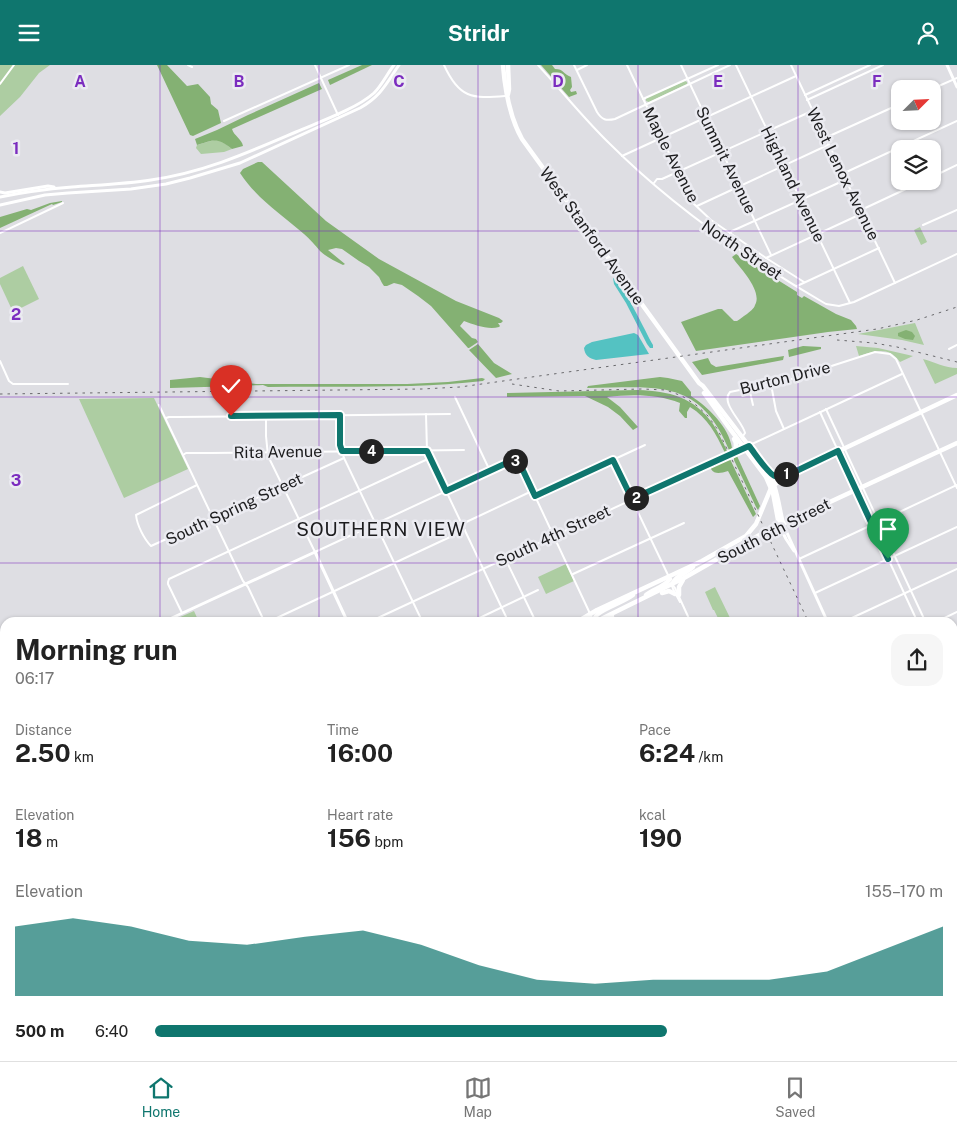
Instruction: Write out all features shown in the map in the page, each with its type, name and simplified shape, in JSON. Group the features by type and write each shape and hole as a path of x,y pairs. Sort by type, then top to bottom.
{"main road":[{"path":"0,203 39,196 152,186 190,178 240,163 339,116 369,97 379,88 394,65"},
{"path":"0,197 60,188 126,184 181,175 206,168 239,157 358,109 378,95 399,65"},
{"name":"West Stanford Avenue","path":"503,65 505,88 514,121 522,139 699,383"},
{"name":"West Stanford Avenue","path":"508,65 510,89 508,96"},
{"path":"946,65 955,79 957,87"},
{"path":"0,192 5,193 48,186 60,188"},
{"path":"699,383 724,421 769,472 777,477 783,474 790,474"},
{"path":"699,383 703,385 742,437 746,447 773,486"},
{"path":"773,486 790,474 957,395"},
{"path":"724,421 724,425 736,443 736,449 732,454"},
{"name":"South 6th Street","path":"604,617 672,585 752,538 957,443"},
{"path":"769,472 781,524 825,617"},
{"name":"South 6th Street","path":"584,617 696,564 746,536 753,528 773,486"},
{"path":"174,617 315,552 345,617"},
{"path":"672,585 675,578 687,572 696,564"},
{"path":"644,598 647,594 665,584 669,577"},
{"path":"633,603 641,602 666,591 677,595 684,578"},
{"path":"596,617 598,614 625,601 641,589"},
{"path":"610,617 620,609"}],"street":[{"path":"0,84 14,65"},
{"path":"188,65 192,67"},
{"path":"315,65 339,116"},
{"path":"224,121 348,65"},
{"path":"444,65 452,81 467,94 481,97 508,96"},
{"path":"503,65 508,65"},
{"name":"North Street","path":"538,65 585,118 622,155 686,211 758,263 796,286 830,305 839,306 850,303"},
{"path":"574,65 597,112 606,120 615,119 730,65"},
{"path":"577,70 587,65"},
{"name":"Maple Avenue","path":"628,65 688,194 696,206 730,233 804,282"},
{"name":"Summit Avenue","path":"681,65 771,255"},
{"path":"643,99 718,65"},
{"name":"Highland Avenue","path":"736,65 850,303"},
{"name":"West Lenox Avenue","path":"791,65 895,283"},
{"path":"805,95 870,65 872,70"},
{"path":"807,100 883,65"},
{"path":"622,155 796,76"},
{"path":"941,85 955,79"},
{"path":"826,139 891,108"},
{"path":"654,184 657,179 678,173 812,111"},
{"path":"842,174 957,121"},
{"path":"696,206 828,145"},
{"path":"941,173 957,165"},
{"path":"730,233 845,180"},
{"path":"860,210 903,190"},
{"path":"0,233 63,203"},
{"path":"923,225 957,210"},
{"path":"766,258 862,213"},
{"path":"796,286 879,248"},
{"path":"850,303 956,256"},
{"path":"802,289 804,282"},
{"path":"950,349 957,345"},
{"name":"Burton Drive","path":"742,437 746,433 745,430 733,412 727,396 733,391 788,380 875,352 890,354 896,359 902,374"},
{"path":"0,361 11,383 16,385 68,384"},
{"path":"799,559 957,486 902,374"},
{"name":"South 4th Street","path":"380,617 902,374"},
{"path":"771,384 776,411 784,429"},
{"path":"749,387 753,405"},
{"path":"455,397 490,471"},
{"path":"159,405 262,617"},
{"path":"826,409 923,617"},
{"path":"820,412 915,617"},
{"path":"426,414 427,451 506,617"},
{"path":"166,418 450,414"},
{"path":"340,415 340,445 344,458 420,617"},
{"path":"266,416 267,453 315,552 511,461 517,461 592,617"},
{"path":"535,496 645,445"},
{"name":"Rita Avenue","path":"183,455 186,453 464,450"},
{"path":"182,613 168,584 168,580 171,578 430,457"},
{"name":"South Spring Street","path":"197,485 136,515 151,547 344,458"},
{"path":"613,460 669,577 672,589 688,617"},
{"path":"462,524 532,491"},
{"path":"572,575 684,523"},
{"path":"815,593 957,527"},
{"path":"278,617 465,530"},
{"path":"505,558 534,617"},
{"path":"854,617 957,569"},
{"path":"481,617 538,590"}],"green space":[{"path":"0,65 50,65 39,73 20,97 0,116"},
{"path":"157,65 167,65 187,86 198,84 210,97 211,104 218,110 221,123 193,136 190,135"},
{"path":"362,65 372,65 330,85 328,80"},
{"path":"541,65 552,65 555,69 571,77 572,87 570,90 571,92 576,91 577,94 569,97"},
{"path":"685,81 687,84 649,102 646,101 646,98"},
{"path":"319,83 322,89 232,129 243,146 232,149 219,141 197,145 195,139"},
{"path":"220,140 232,149 224,152 201,154 196,148 197,145"},
{"path":"262,162 326,221 379,259 456,301 499,318 503,321 498,323 500,326 495,328 486,327 464,321 460,326 478,342 468,348 431,306 402,285 394,283 384,286 379,277 369,267 342,249 328,250 345,264 343,265 325,255 306,236 261,198 246,182 240,173 243,169"},
{"path":"62,201 52,204 0,228 0,217"},
{"path":"920,227 927,242 921,245 914,230"},
{"path":"736,254 797,292 797,295 802,298 804,296 851,320 857,329 696,351 681,322 718,309 722,309 734,321 737,321 753,309 757,299 756,293 750,280 732,257"},
{"path":"23,266 39,299 13,312 0,284 0,278"},
{"path":"915,323 924,345 858,334"},
{"path":"906,330 912,332 915,336 913,340 898,336 898,333"},
{"path":"478,344 494,363 512,374 496,378 469,350"},
{"path":"803,346 821,347 821,349 789,357 788,350"},
{"path":"856,346 878,348 913,356 900,362 891,354 881,351 859,356"},
{"path":"784,356 783,360 702,375 692,362 708,358 711,364 716,367"},
{"path":"923,359 957,368 957,374 935,384"},
{"path":"200,377 256,384 407,384 485,379 483,381 456,384 402,386 268,387 263,385 170,388 170,380"},
{"path":"660,377 682,381 691,392 691,396 717,418 727,433 732,448 729,450 717,426 703,409 688,398 672,391 633,387 587,388 588,386"},
{"path":"638,390 670,394 698,407 713,424 727,451 725,453 711,427 702,416 690,407 687,412 687,418 685,418 679,411 680,403 672,400 654,396 635,395 607,397 620,407 638,427 633,430 620,416 608,407 585,396 507,397 507,393"},
{"path":"154,398 188,469 124,498 79,399"},
{"path":"736,455 760,506 758,510 734,460"},
{"path":"730,459 756,514 753,517 728,471 716,473 711,469"},
{"path":"566,564 574,581 546,594 538,577"},
{"path":"715,587 730,617 718,617 705,592"},
{"path":"194,611 197,617 180,617"}],"water":[{"path":"613,278 623,289 653,348 650,348 647,344 614,284"},
{"path":"634,333 638,335 649,354 596,360 585,353 584,348 592,342"}],"railway":[{"path":"0,394 460,387 877,329 917,320 957,307"},
{"path":"837,340 897,347 957,362"},
{"path":"512,384 559,391 666,390 682,396 696,405 708,416 718,430 806,617"}],"district":[{"name":"SOUTHERN VIEW","path":"381,529"}],"route":[{"path":"231,416 340,415 340,445 342,451 427,451 446,491 511,461 515,461 520,464 535,496 613,460 632,499 749,446 769,472 777,477 783,474 790,474 838,451 888,559"}]}
